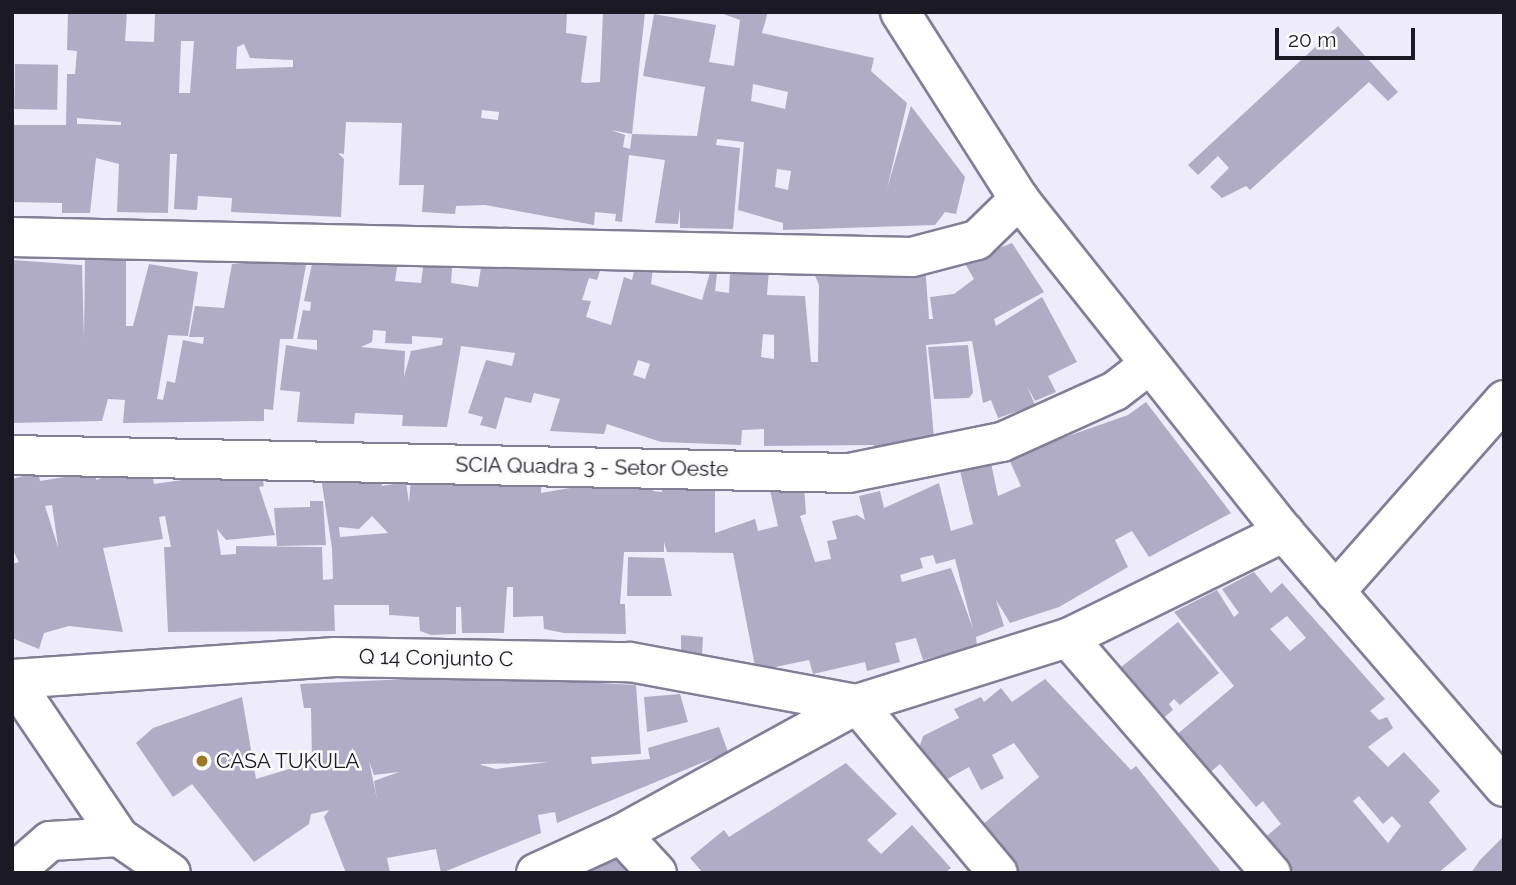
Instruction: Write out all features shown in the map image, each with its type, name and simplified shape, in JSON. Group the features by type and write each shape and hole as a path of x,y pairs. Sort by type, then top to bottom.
{"street":[{"path":"900,12 1019,199 1283,532 1504,786"},
{"path":"12,237 912,257 978,240 1019,199"},
{"name":"SCIA Quadra 3 - Setor Oeste","path":"12,455 849,473 1002,442 1115,391 1149,365"},
{"path":"1335,592 1504,400"},
{"path":"537,873 621,834 857,704 1068,638 1283,532"},
{"path":"1068,638 1271,873"},
{"name":"Q 14 Conjunto C","path":"12,679 335,657 630,662 857,704"},
{"path":"12,679 119,837 171,873"},
{"path":"857,704 998,873"},
{"path":"621,834 657,873"},
{"path":"13,873 50,841 119,837"}],"building":[{"path":"68,12 127,12 125,41 154,42 155,12 567,12 566,33 587,36 581,82 586,83 600,82 603,12 645,12 632,134 697,136 705,87 643,76 654,14 716,25 709,62 734,66 740,20 718,12 768,12 762,33 874,58 871,71 907,103 887,189 911,106 965,177 956,214 945,212 935,225 783,230 783,223 738,210 744,142 717,139 716,145 740,148 733,229 680,228 680,208 678,224 655,223 665,160 629,155 622,222 615,221 616,214 595,212 594,225 485,205 456,206 455,214 422,212 424,185 399,185 402,123 346,122 344,154 338,153 344,159 341,217 231,212 232,198 198,196 197,210 174,209 177,154 170,154 168,213 117,212 119,164 96,158 90,213 62,213 62,203 12,202 12,125 66,125 67,74 75,74 77,51 67,50","holes":["181,41 194,41 190,93 179,93","244,44 250,58 293,60 293,67 236,69 237,47","753,84 788,92 785,109 751,101","482,110 499,112 498,120 481,118","77,118 121,122 121,125 77,124","611,130 632,134 630,149 623,147 625,135","777,169 791,171 788,190 775,187"]},
{"path":"1338,26 1398,92 1388,101 1369,82 1250,190 1246,186 1222,198 1210,187 1229,168 1218,156 1198,175 1188,165"},
{"path":"15,64 58,65 57,110 14,109"},
{"path":"1012,243 1044,292 994,319 996,326 1042,297 1077,362 1048,376 1056,392 1035,401 1027,386 1035,405 998,418 991,400 983,403 972,341 926,345 934,438 875,451 874,445 764,446 764,429 742,430 741,445 661,442 607,424 604,434 550,431 560,399 534,393 531,403 505,397 496,429 480,425 483,417 468,413 486,360 512,366 515,353 461,346 447,427 402,426 403,415 355,413 354,424 297,422 300,392 280,390 286,345 317,350 317,340 297,339 303,310 310,311 311,302 304,301 313,259 399,254 395,281 421,283 425,254 453,255 451,283 478,287 482,261 602,265 597,280 589,278 582,300 591,301 586,317 611,325 624,277 632,280 635,267 653,267 651,284 702,300 712,266 769,269 767,295 805,296 811,362 818,362 819,285 813,271 925,265 929,319 933,319 930,297 954,294 974,279 964,262","holes":["717,273 730,273 729,293 715,291","373,330 386,331 385,343 412,344 412,336 443,338 442,345 411,351 404,377 405,351 361,347 372,342","763,334 774,335 774,359 761,357","638,360 650,364 645,379 633,375"]},
{"path":"85,258 126,258 126,326 133,326 149,264 198,272 188,336 168,335 157,399 163,400 167,381 175,383 183,340 203,344 204,337 189,337 195,306 224,308 232,264 307,259 293,339 280,339 273,410 264,409 264,421 123,423 125,400 108,399 102,421 12,423 12,260 82,265 84,339"},
{"path":"968,345 973,393 969,398 934,399 928,347"},
{"path":"1146,402 1231,513 1149,557 1132,531 1115,540 1128,567 1059,607 1010,623 996,600 1004,626 976,637 977,646 923,660 916,638 895,643 900,662 867,671 865,662 813,674 809,660 756,671 733,553 667,552 664,542 664,552 624,552 620,604 625,604 626,634 564,633 544,629 543,616 513,617 513,587 507,587 504,633 462,633 461,607 456,607 456,634 431,635 420,631 419,617 389,615 389,605 334,605 335,631 168,632 164,547 171,547 165,516 159,517 163,539 103,548 123,632 69,626 44,633 39,649 12,638 12,564 19,562 12,549 12,479 38,472 40,481 95,472 96,480 149,461 154,484 261,469 264,486 259,487 275,535 226,540 217,529 221,555 236,554 236,546 322,547 323,580 333,579 332,548 319,465 380,466 382,486 406,482 409,503 412,466 542,469 541,493 652,474 653,491 662,492 662,480 715,481 715,533 755,519 758,531 778,526 769,486 804,486 806,514 800,516 815,562 831,559 827,541 837,539 832,521 857,515 865,520 859,496 880,491 884,508 939,483 951,531 973,524 960,471 991,463 998,496 1021,486 1008,457 1128,415","holes":["52,505 58,546 58,547 45,506","372,516 388,533 340,537 339,527 359,529","933,555 936,564 955,559 973,629 951,568 902,582 900,575 923,568 920,558"]},
{"path":"310,501 323,501 326,545 277,546 274,508 310,507"},
{"path":"628,557 664,558 672,596 627,596"},
{"path":"1254,572 1271,593 1282,583 1385,699 1370,711 1379,720 1387,717 1393,728 1368,747 1388,767 1404,752 1440,791 1429,802 1467,849 1438,873 1281,873 1256,845 1281,824 1263,801 1256,807 1220,764 1200,781 1167,743 1234,686 1174,612 1217,590 1234,617 1239,613 1222,589","holes":["1287,616 1306,638 1290,651 1270,629","1359,796 1383,824 1392,816 1401,826 1388,843 1353,801"]},
{"path":"1178,622 1219,673 1180,705 1174,699 1169,704 1173,710 1149,730 1106,679"},
{"path":"681,635 703,637 702,655 681,651"},
{"path":"472,676 636,685 641,754 591,757 592,764 650,759 648,748 719,727 728,752 557,823 555,812 538,815 541,833 441,873 436,849 387,858 390,873 346,873 324,817 329,810 311,814 309,824 254,862 192,784 173,797 136,743 153,728 242,697 256,779 312,762 311,708 304,708 300,684","holes":["369,761 374,775 399,772 374,781 377,799","548,762 496,769 481,765 481,764"]},
{"path":"1045,679 1131,770 1136,766 1222,873 998,873 975,831 1039,777 1014,743 992,755 1004,778 981,790 969,767 942,782 919,748 923,736 959,718 954,709 981,697 984,702 1001,688 1012,702"},
{"path":"680,694 688,722 647,732 644,697"},
{"path":"846,763 897,814 867,840 881,854 912,825 951,868 945,873 703,873 690,858 724,830 729,837"},
{"path":"1504,836 1504,873 1471,873 1480,860"},
{"path":"613,856 627,873 583,873"}],"place":[{"name":"CASA TUKULA","path":"202,761"}]}
